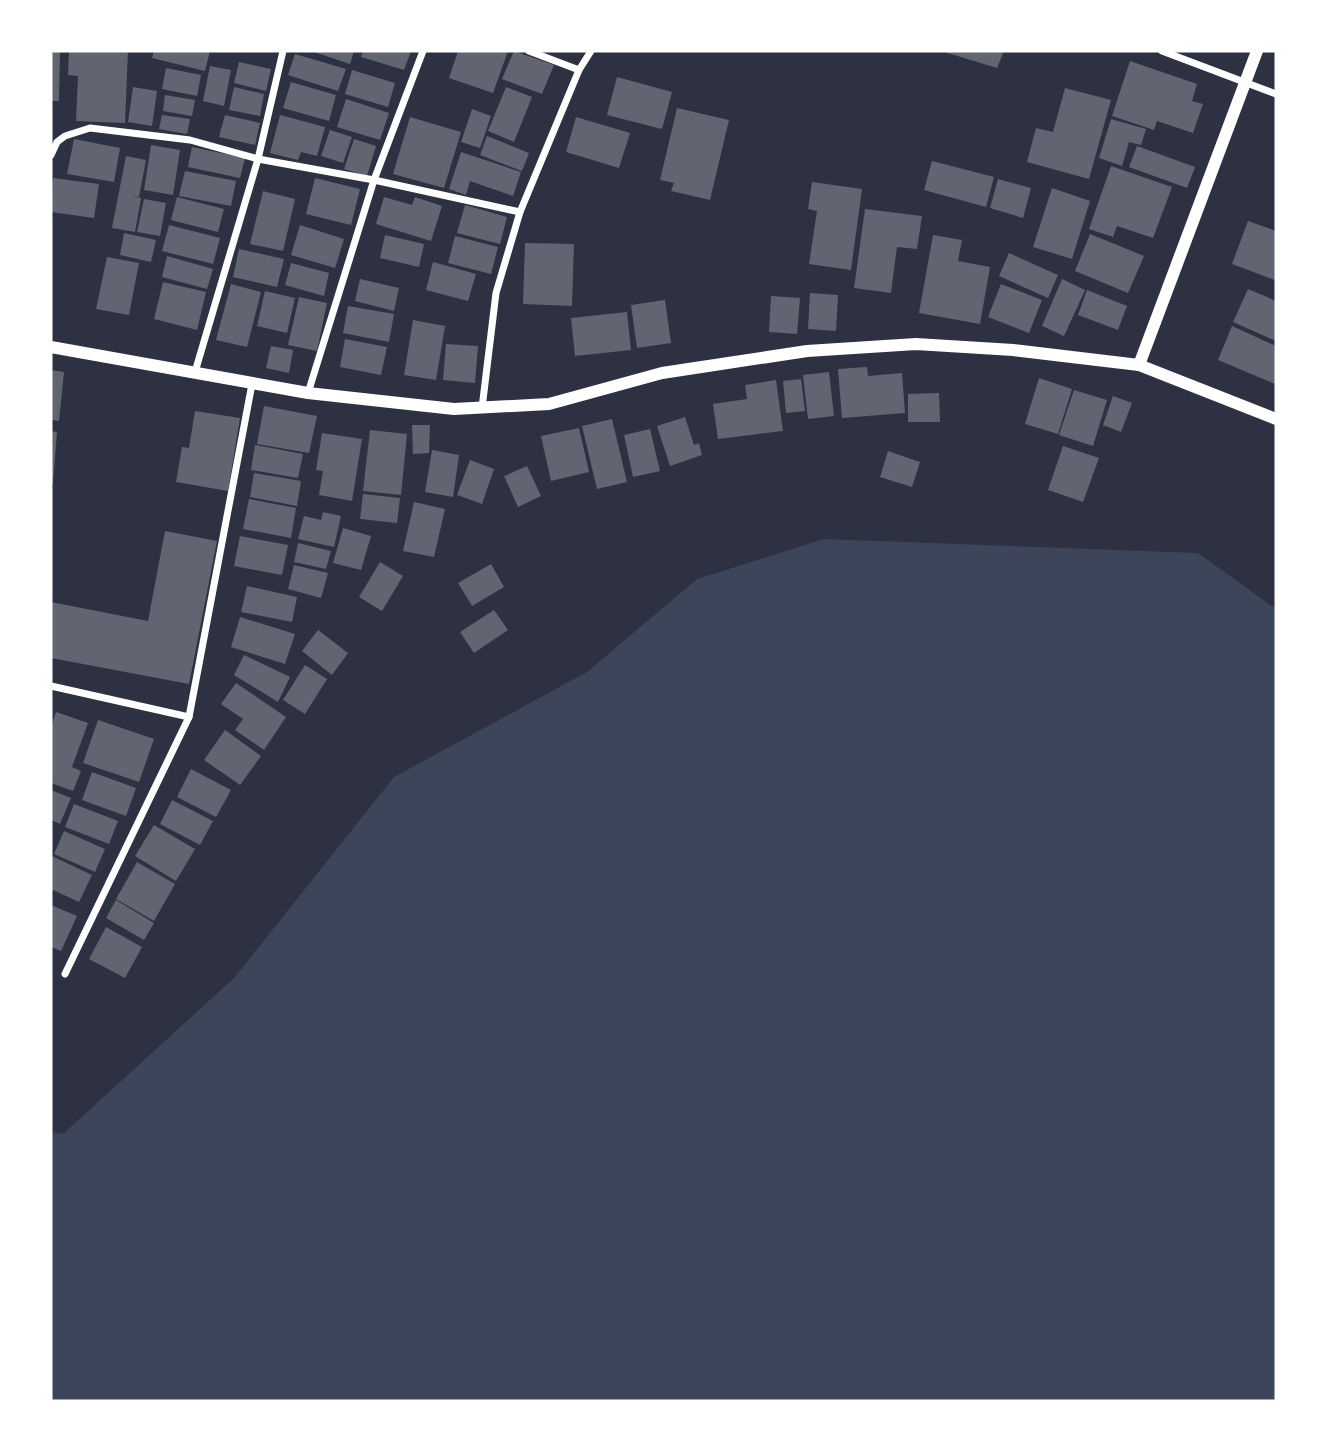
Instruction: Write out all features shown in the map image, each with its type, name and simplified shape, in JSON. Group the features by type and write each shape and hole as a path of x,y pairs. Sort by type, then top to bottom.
{"street":[{"path":"195,372 258,159 283,51"},
{"path":"308,393 374,180 422,51"},
{"path":"529,51 579,70"},
{"path":"482,408 496,293 520,212 579,70 591,51"},
{"path":"1162,51 1276,94"},
{"path":"1139,365 1257,51"},
{"path":"51,155 65,135 90,128 190,140 258,159 374,180 520,212"},
{"path":"51,347 308,393 454,409 549,404 662,373 807,351 902,345 1013,350 1139,365 1276,419"},
{"path":"65,974 189,716 252,384"},
{"path":"51,686 189,716"}],"shaded area":[{"path":"824,539 1198,553 1276,609 1276,1401 51,1401 51,1132 63,1134 234,978 394,777 587,672 697,579"}],"building":[{"path":"51,51 60,51 59,101 51,101"},
{"path":"69,51 128,51 125,123 76,121 78,76 68,75"},
{"path":"154,51 210,51 205,71 152,58"},
{"path":"311,51 354,51 350,64"},
{"path":"363,51 411,51 404,70 361,57"},
{"path":"458,51 508,51 493,93 449,78"},
{"path":"514,51 554,65 542,94 502,79"},
{"path":"941,51 1004,51 997,68"},
{"path":"295,54 346,69 338,91 288,75"},
{"path":"1130,61 1197,84 1192,101 1203,104 1193,133 1157,121 1154,130 1112,116"},
{"path":"239,62 271,69 266,91 234,83"},
{"path":"210,66 231,70 224,106 203,101"},
{"path":"166,68 201,75 197,96 162,89"},
{"path":"352,70 395,83 388,107 345,94"},
{"path":"617,77 672,92 662,129 607,115"},
{"path":"291,82 336,95 329,121 283,108"},
{"path":"133,87 157,91 152,126 128,122"},
{"path":"234,87 264,94 260,116 229,110"},
{"path":"506,87 532,97 514,142 488,131"},
{"path":"1065,88 1111,100 1089,179 1027,162 1036,128 1053,132"},
{"path":"165,95 195,100 192,116 163,111"},
{"path":"346,99 389,113 380,140 337,127"},
{"path":"677,108 729,120 710,200 671,191 674,183 660,180"},
{"path":"472,109 491,116 480,148 461,142"},
{"path":"162,115 190,119 187,134 159,129"},
{"path":"225,115 260,123 255,145 219,137"},
{"path":"280,115 325,127 317,156 301,152 298,160 270,153"},
{"path":"410,117 461,132 444,188 393,174"},
{"path":"576,117 630,133 619,168 566,152"},
{"path":"1111,119 1146,129 1141,145 1129,142 1122,166 1099,158"},
{"path":"330,130 352,137 343,163 321,156"},
{"path":"487,136 529,153 522,171 480,155"},
{"path":"74,139 120,148 114,182 67,174"},
{"path":"354,139 376,146 367,176 344,169"},
{"path":"151,145 180,150 173,195 144,190"},
{"path":"1137,146 1195,167 1187,188 1129,167"},
{"path":"192,147 245,158 240,178 188,167"},
{"path":"461,152 521,172 513,196 470,181 466,195 449,189"},
{"path":"126,156 146,160 139,197 131,196 141,198 135,232 112,228"},
{"path":"932,161 994,177 986,207 924,190"},
{"path":"1111,166 1172,187 1153,238 1117,226 1113,237 1089,229"},
{"path":"185,171 236,181 231,206 179,196"},
{"path":"53,178 99,184 94,218 51,212"},
{"path":"315,178 360,189 351,225 306,214"},
{"path":"998,179 1031,188 1023,218 990,208"},
{"path":"812,182 862,189 851,270 809,264 817,211 808,209"},
{"path":"1052,188 1090,201 1072,259 1033,247"},
{"path":"263,191 295,199 283,251 250,244"},
{"path":"177,197 224,209 218,232 171,220"},
{"path":"384,197 412,205 415,197 442,206 431,241 376,224"},
{"path":"144,199 166,203 160,236 137,232"},
{"path":"465,205 507,217 500,244 457,233"},
{"path":"865,209 922,216 917,249 897,247 891,293 854,288"},
{"path":"1248,221 1276,231 1275,280 1232,264"},
{"path":"169,225 220,238 213,264 162,251"},
{"path":"300,225 344,239 335,268 291,255"},
{"path":"124,233 156,240 151,262 120,255"},
{"path":"1090,234 1144,256 1128,293 1075,271"},
{"path":"385,235 424,244 419,267 380,258"},
{"path":"933,235 962,240 958,261 990,267 980,324 919,313"},
{"path":"455,236 498,247 491,274 448,263"},
{"path":"525,243 574,244 572,306 523,304"},
{"path":"239,249 284,259 277,287 233,277"},
{"path":"1009,253 1058,275 1048,298 999,276"},
{"path":"167,256 213,269 207,289 162,277"},
{"path":"107,257 139,263 129,315 96,309"},
{"path":"433,262 476,274 468,301 426,290"},
{"path":"291,263 329,273 324,296 285,285"},
{"path":"360,279 399,288 394,311 355,301"},
{"path":"1062,279 1085,290 1064,336 1042,326"},
{"path":"163,282 206,292 197,330 154,319"},
{"path":"231,284 261,292 247,347 216,340"},
{"path":"1001,284 1042,300 1029,333 988,317"},
{"path":"1248,289 1276,301 1276,341 1233,322"},
{"path":"1087,290 1127,306 1118,330 1078,315"},
{"path":"265,291 295,298 287,333 257,326"},
{"path":"810,293 838,295 836,331 808,329"},
{"path":"771,296 800,298 797,334 769,332"},
{"path":"299,297 327,303 317,351 288,345"},
{"path":"665,300 671,343 637,348 631,305"},
{"path":"348,306 394,314 389,342 343,333"},
{"path":"627,312 631,350 575,356 571,318"},
{"path":"413,320 445,326 436,380 404,375"},
{"path":"1232,326 1276,346 1275,384 1218,360"},
{"path":"345,339 387,347 381,375 340,367"},
{"path":"446,344 478,346 475,383 443,380"},
{"path":"271,346 293,350 289,373 266,368"},
{"path":"867,367 868,376 902,373 905,413 842,418 838,369"},
{"path":"51,370 64,372 59,421 51,420"},
{"path":"829,372 834,416 808,419 803,375"},
{"path":"1039,378 1072,389 1058,434 1025,424"},
{"path":"801,379 805,411 786,413 783,381"},
{"path":"776,380 783,431 718,439 713,404 747,399 745,385"},
{"path":"1074,390 1107,400 1093,446 1059,435"},
{"path":"939,393 940,422 908,422 908,394"},
{"path":"1113,396 1132,403 1121,432 1103,425"},
{"path":"264,406 317,416 309,453 257,444"},
{"path":"195,411 240,418 228,491 176,482 182,447 189,448"},
{"path":"685,417 694,445 699,443 702,455 670,466 657,426"},
{"path":"612,419 627,482 597,489 582,426"},
{"path":"412,425 430,425 429,453 413,454"},
{"path":"579,428 589,472 551,481 541,436"},
{"path":"650,429 660,471 633,477 624,435"},
{"path":"370,430 407,434 401,495 363,491"},
{"path":"51,431 57,432 53,483 51,483"},
{"path":"322,433 362,439 352,501 319,495 323,471 316,470"},
{"path":"255,445 303,454 298,478 251,470"},
{"path":"1063,446 1099,458 1083,502 1048,490"},
{"path":"432,450 459,455 453,497 425,492"},
{"path":"888,451 920,462 912,487 880,477"},
{"path":"470,460 494,469 482,504 457,495"},
{"path":"527,466 541,496 518,507 504,476"},
{"path":"254,473 301,481 297,506 250,497"},
{"path":"363,494 400,498 397,523 360,519"},
{"path":"249,499 296,508 291,538 243,529"},
{"path":"414,502 445,509 434,557 403,551"},
{"path":"323,512 341,516 334,547 298,539 304,516 321,520"},
{"path":"343,528 371,536 361,570 333,563"},
{"path":"165,531 217,541 189,684 51,658 51,602 148,621"},
{"path":"240,536 288,545 282,575 234,566"},
{"path":"298,543 331,551 326,569 294,562"},
{"path":"380,562 403,576 382,611 359,597"},
{"path":"491,564 504,587 472,606 458,583"},
{"path":"294,565 328,573 321,598 288,589"},
{"path":"247,586 297,597 292,622 241,612"},
{"path":"494,610 508,630 474,653 460,632"},
{"path":"240,617 295,634 285,664 231,647"},
{"path":"318,630 348,653 332,675 302,651"},
{"path":"244,655 290,677 278,702 234,675"},
{"path":"305,665 327,679 305,714 283,700"},
{"path":"236,683 286,717 264,750 235,730 243,719 221,704"},
{"path":"56,712 88,723 72,767 81,771 73,791 51,783 51,727"},
{"path":"98,720 154,739 139,782 83,763"},
{"path":"225,730 261,756 240,785 204,760"},
{"path":"191,769 231,790 216,817 177,797"},
{"path":"92,772 136,788 126,816 82,800"},
{"path":"51,790 71,798 60,824 51,820"},
{"path":"172,800 213,821 200,845 160,824"},
{"path":"74,804 118,821 109,844 65,827"},
{"path":"154,825 195,849 176,881 135,856"},
{"path":"64,831 105,849 95,872 54,854"},
{"path":"52,856 92,875 79,902 51,889"},
{"path":"137,862 175,884 154,921 116,899"},
{"path":"116,900 154,923 144,940 106,918"},
{"path":"51,905 77,916 61,951 51,947"},
{"path":"106,927 142,947 125,978 89,959"}]}
